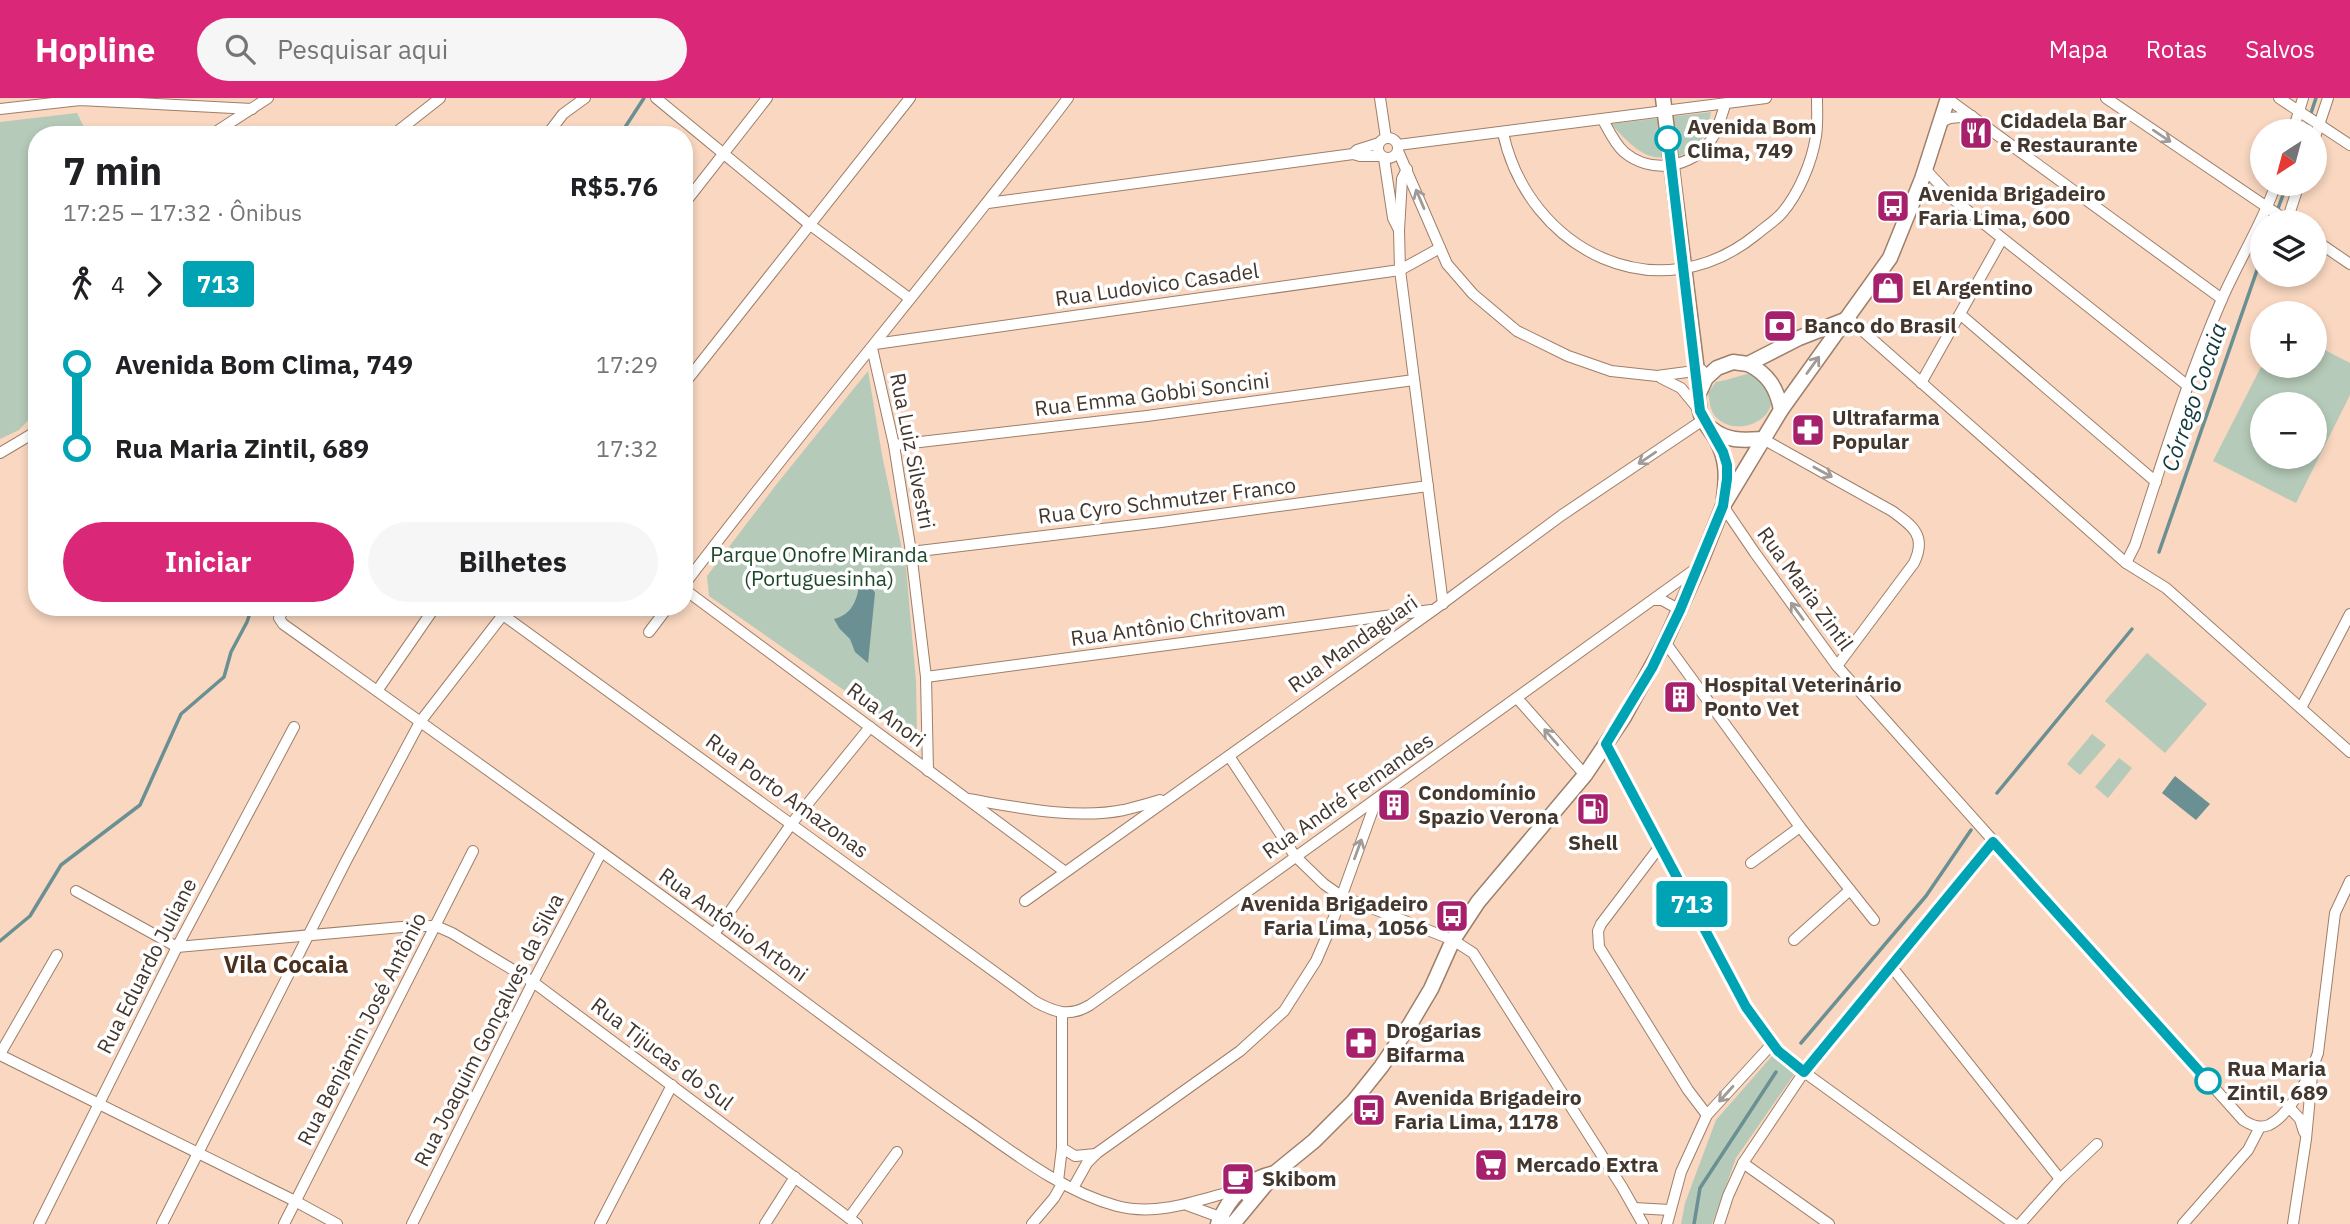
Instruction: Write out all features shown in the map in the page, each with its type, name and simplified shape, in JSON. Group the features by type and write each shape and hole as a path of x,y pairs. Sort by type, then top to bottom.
{"main road":[{"path":"1276,1172 1264,1175 1241,1189 1224,1206 1229,1222 1276,1172 1314,1141 1353,1102 1387,1060 1431,989 1454,940 1478,902 1585,775 1606,744 1665,642 1723,506 1781,410 1890,258 1918,190 1948,99"},
{"path":"1664,105 1699,393 1704,419 1723,452 1727,465 1723,506"},
{"path":"1748,364 1799,338 1846,319"},
{"path":"1694,351 1705,363 1717,368"},
{"path":"1699,393 1706,378 1717,368 1733,362 1748,364 1768,377 1775,387 1781,410"},
{"path":"1704,419 1728,439 1763,439"}],"street":[{"path":"225,126 268,98"},
{"path":"404,126 440,98"},
{"path":"554,126 564,114 585,98"},
{"path":"656,98 690,126"},
{"path":"693,192 767,98"},
{"path":"693,372 910,98"},
{"path":"693,575 766,476 988,203 1068,98"},
{"path":"1380,98 1382,140 1378,150 1383,157 1393,218 1399,230"},
{"path":"1398,148 1603,120 1664,105 1725,105 1766,98"},
{"path":"1503,133 1507,150 1524,189 1538,210 1572,242 1615,264 1643,270 1684,269 1720,258 1741,247 1782,213 1799,187 1811,156 1817,134 1817,98"},
{"path":"2106,98 2269,209"},
{"path":"2279,98 2312,119"},
{"path":"2299,119 2303,98"},
{"path":"2318,119 2328,98"},
{"path":"1948,99 2222,299"},
{"path":"0,109 80,100 252,109"},
{"path":"1603,120 1623,151 1650,165 1671,166 1692,158 1710,141 1725,105"},
{"path":"1941,122 1950,118 1972,116"},
{"path":"693,129 809,224 909,298"},
{"path":"2328,130 2350,145"},
{"path":"1353,154 1382,140 1394,139 1447,264 1458,278 1517,331 1568,356 1611,371 1657,376 1717,368"},
{"path":"988,203 1353,154 1394,156 1398,148"},
{"path":"1407,169 1402,179 1400,270 1428,486 1439,606"},
{"path":"1925,169 1952,199 2188,386"},
{"path":"1918,190 1952,199"},
{"path":"2126,563 2135,545 2188,386 2222,299 2269,209 2273,196"},
{"path":"1922,383 2002,239"},
{"name":"Rua Ludovico Casadel","path":"873,346 1400,270 1440,248"},
{"path":"2327,248 2350,264"},
{"path":"1961,315 2156,482"},
{"path":"1846,319 2126,563 2166,588 2350,751"},
{"name":"Rua Luiz Silvestri","path":"873,346 894,445 911,552 926,677 928,771"},
{"path":"1657,376 1681,388 1704,419"},
{"name":"Rua Emma Gobbi Soncini","path":"894,445 1147,416 1414,380"},
{"name":"Rua Mandaguari","path":"1025,901 1439,606 1562,515 1704,419"},
{"path":"0,453 28,436"},
{"path":"1763,439 1892,511 1909,524 1918,537 1920,546 1914,562 1838,666"},
{"name":"Rua Cyro Schmutzer Franco","path":"911,552 1428,486"},
{"name":"Rua Maria Zintil","path":"1723,506 1838,666 2243,1120 2260,1127"},
{"name":"Rua André Fernandes","path":"1062,1013 1080,1011 1090,1005 1699,566"},
{"name":"Rua Anori","path":"693,594 1064,872"},
{"path":"1652,600 1662,600 1680,610"},
{"name":"Rua Antônio Chritovam","path":"926,677 1439,606"},
{"path":"2301,708 2350,614"},
{"name":"Rua Antônio Artoni","path":"280,616 283,624 714,934 899,1073 1060,1182 1119,1207 1154,1210 1186,1205 1241,1189"},
{"path":"377,691 429,616"},
{"path":"162,1224 420,722 502,616"},
{"name":"Rua Porto Amazonas","path":"513,616 1036,1002 1062,1013"},
{"path":"649,632 661,616"},
{"path":"1665,642 1800,827 1874,920"},
{"path":"1517,698 1585,775"},
{"name":"Rua Eduardo Juliane","path":"40,1224 177,947 294,727"},
{"path":"714,934 792,823 870,727"},
{"path":"1606,744 1746,1007 1775,1047 1804,1072 2014,1224"},
{"path":"1229,756 1295,856 1324,884 1341,896 1454,940 1467,948 1479,962 1643,1224"},
{"path":"965,798 1014,807 1067,812 1122,810 1168,799"},
{"path":"1073,1188 1087,1163 1097,1153 1240,1051 1284,1011 1316,961 1376,801"},
{"path":"1751,863 1800,827"},
{"path":"1719,1224 1743,1163 1804,1072 1993,842"},
{"path":"1661,845 1601,924 1599,947 1688,1090 1707,1115"},
{"name":"Rua Benjamin José Antônio","path":"284,1224 473,851"},
{"name":"Rua Joaquim Gonçalves da Silva","path":"412,1224 601,853"},
{"path":"2183,1224 2248,1150 2260,1127 2268,1125 2288,1106 2313,1069 2318,1053 2335,913 2350,881"},
{"path":"1794,940 1850,890"},
{"path":"76,891 177,947 309,934 436,926"},
{"name":"Rua Tijucas do Sul","path":"436,926 533,982 853,1221"},
{"path":"57,955 0,1054 337,1224"},
{"path":"1891,966 2060,1178"},
{"path":"1043,1224 1060,1182 1062,1013"},
{"path":"1667,1224 1681,1172 1707,1115 1775,1047"},
{"path":"2293,1224 2313,1069"},
{"path":"600,1224 672,1085"},
{"path":"2288,1106 2300,1119 2306,1139"},
{"path":"2020,1224 2060,1178 2097,1144"},
{"path":"1062,1148 1074,1156 1097,1153"},
{"path":"853,1221 897,1152"},
{"path":"1743,1163 1829,1224"},
{"path":"765,1224 795,1177"},
{"path":"1241,1189 1250,1201"},
{"path":"1032,1224 1054,1198"},
{"name":"Rua Antônio Artoni","path":"1186,1205 1229,1222"},
{"path":"1634,1208 1670,1210"}],"green space":[{"path":"1711,112 1707,129 1699,143 1688,152 1671,157 1654,157 1641,152 1611,124"},
{"path":"77,113 84,126 28,126 28,420 19,430 0,439 0,122"},
{"path":"2327,351 2350,363 2350,395 2327,441 2327,392 2250,392 2250,469 2313,469 2296,503 2213,461 2255,378 2327,378"},
{"name":"Parque Onofre Miranda (Portuguesinha)","path":"868,371 882,455 906,568 916,681 917,738 907,734 709,596 707,576"},
{"path":"1756,373 1768,385 1772,397 1765,415 1757,422 1737,426 1715,417 1708,393 1716,382"},
{"path":"2147,653 2207,704 2165,753 2105,701"},
{"path":"2092,734 2106,745 2080,775 2067,764"},
{"path":"2119,758 2132,768 2108,798 2095,787"},
{"path":"1773,1055 1795,1073 1736,1158 1712,1224 1681,1224 1685,1203 1716,1120"}],"water":[{"path":"862,569 875,593 868,663 855,652 850,639 834,619 848,612 856,600"},
{"path":"2175,776 2210,804 2196,820 2162,793"}],"waterway":[{"path":"626,126 644,98"},
{"name":"Córrego Cocaia","path":"2309,119 2316,98"},
{"name":"Córrego Cocaia","path":"2277,210 2283,196"},
{"name":"Córrego Cocaia","path":"2159,552 2251,287"},
{"path":"0,941 30,916 61,865 140,805 181,714 224,677 231,652 249,616"},
{"name":"Córrego Cocaia","path":"1997,793 2132,629"},
{"path":"1801,1043 1926,896 1971,830"},
{"path":"1694,1224 1700,1188 1776,1072"}],"bus line":[{"name":"713","path":"1668,139 1700,411 1723,452 1727,479 1723,506 1680,610 1652,668 1606,744 1746,1007 1778,1051 1804,1072 1993,842 2208,1081"}],"place":[{"name":"Cidadela Bar e Restaurante","path":"1976,133"},
{"name":"Avenida Bom Clima, 749","path":"1668,139"},
{"name":"Avenida Brigadeiro Faria Lima, 600","path":"1893,206"},
{"name":"El Argentino","path":"1888,288"},
{"name":"Banco do Brasil","path":"1780,326"},
{"name":"Ultrafarma Popular","path":"1808,430"},
{"name":"Hospital Veterinário Ponto Vet","path":"1680,697"},
{"name":"Condomínio Spazio Verona","path":"1394,805"},
{"name":"Shell","path":"1593,809"},
{"name":"Avenida Brigadeiro Faria Lima, 1056","path":"1452,916"},
{"name":"Drogarias Bifarma","path":"1361,1043"},
{"name":"Rua Maria Zintil, 689","path":"2208,1081"},
{"name":"Avenida Brigadeiro Faria Lima, 1178","path":"1369,1110"},
{"name":"Mercado Extra","path":"1491,1165"},
{"name":"Skibom","path":"1238,1179"}],"district":[{"name":"Vila Cocaia","path":"286,965"}]}
